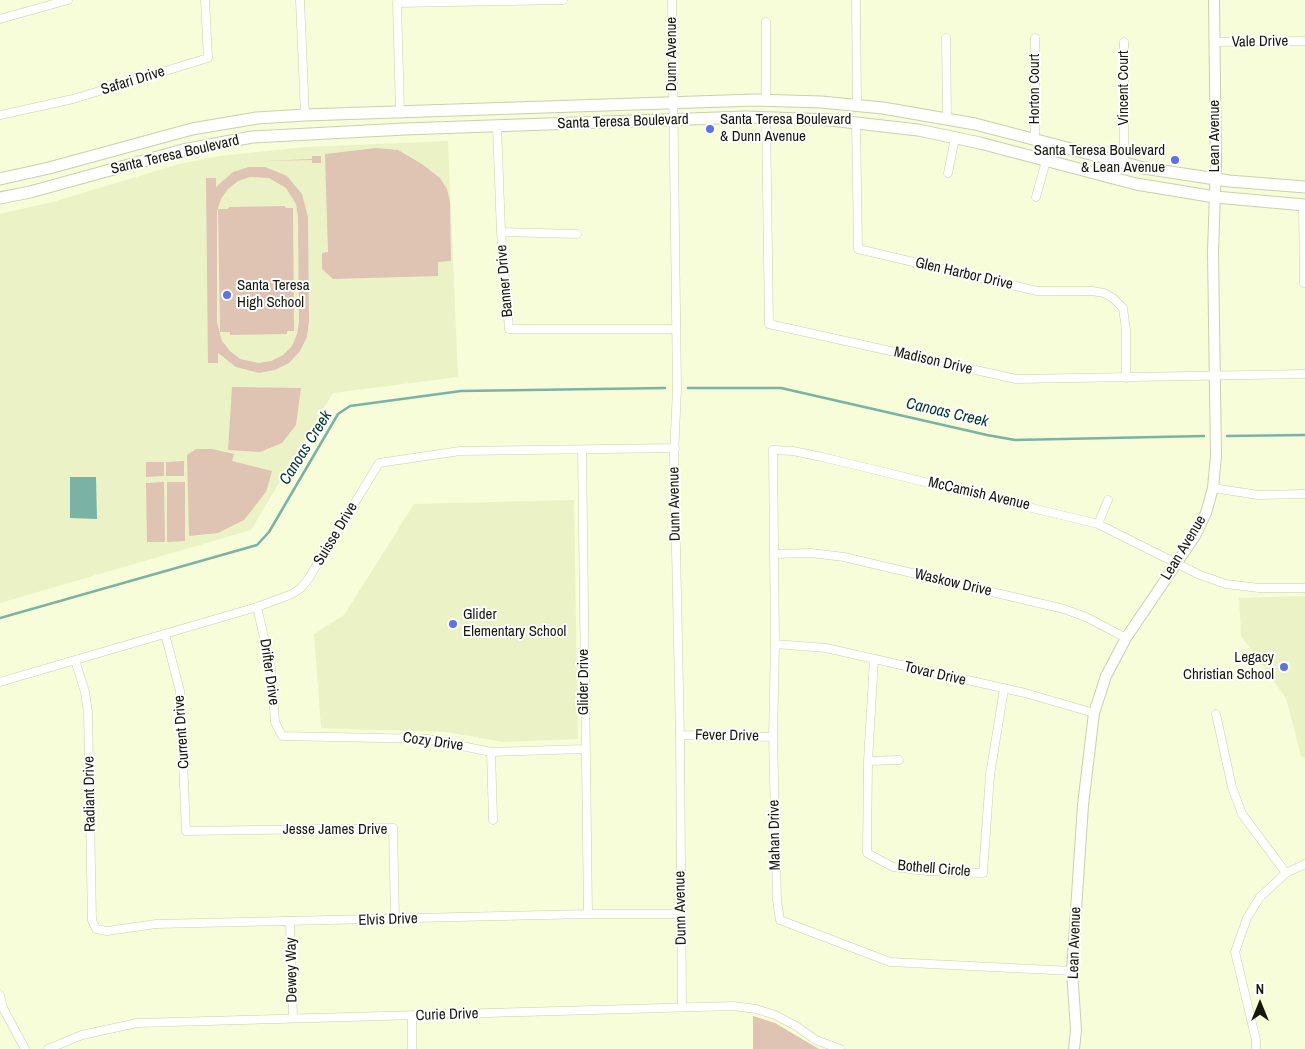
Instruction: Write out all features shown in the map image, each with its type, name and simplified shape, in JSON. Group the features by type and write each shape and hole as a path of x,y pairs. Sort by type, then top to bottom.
{"main road":[{"name":"Santa Teresa Boulevard","path":"0,179 49,168 192,129 238,121 305,115 766,100 857,105 947,118 1124,164 1215,180 1305,187"},
{"name":"Santa Teresa Boulevard","path":"0,198 39,190 183,150 233,140 311,133 766,118 856,122 954,138 1128,182 1215,198 1304,205"}],"street":[{"path":"0,19 68,0"},
{"name":"Safari Drive","path":"0,115 73,98 208,58 205,0"},
{"path":"300,0 305,115"},
{"path":"400,112 397,3 563,0"},
{"name":"Dunn Avenue","path":"672,0 682,1007"},
{"path":"856,0 857,105"},
{"name":"Lean Avenue","path":"1074,1049 1072,971 1083,805 1094,713 1106,676 1126,638 1195,536 1206,513 1212,488 1216,456 1214,375 1214,0"},
{"path":"766,22 766,100"},
{"path":"946,38 947,118"},
{"name":"Horton Court","path":"1035,38 1035,140"},
{"name":"Vale Drive","path":"1215,42 1305,41"},
{"name":"Vincent Court","path":"1124,42 1124,164"},
{"name":"Madison Drive","path":"766,118 769,324 1016,379 1305,374"},
{"name":"Glen Harbor Drive","path":"856,122 858,249 1037,291 1092,291 1104,294 1123,308 1126,330 1126,378"},
{"name":"Banner Drive","path":"497,126 501,232 510,329 676,329"},
{"path":"948,173 954,138"},
{"path":"1036,197 1046,161"},
{"path":"1304,205 1304,283"},
{"path":"501,232 577,234"},
{"name":"Suisse Drive","path":"0,682 257,607 301,588 378,463 460,450 675,448"},
{"name":"Glider Drive","path":"582,450 584,749 588,914"},
{"name":"McCamish Avenue","path":"773,450 792,451 822,457 1098,524 1200,575 1226,584 1259,588 1305,588"},
{"name":"Mahan Drive","path":"773,450 775,644 773,737 777,900 780,920 890,962 1072,971"},
{"path":"1212,488 1258,495 1305,494"},
{"path":"1098,524 1108,500"},
{"name":"Waskow Drive","path":"774,554 811,553 844,557 1064,609 1086,617 1126,638"},
{"name":"Drifter Drive","path":"257,607 271,668 275,722 282,736"},
{"name":"Current Drive","path":"165,634 181,699 186,831"},
{"name":"Tovar Drive","path":"775,644 826,648 1004,689 1094,713"},
{"name":"Radiant Drive","path":"75,660 85,692 88,712 92,920 96,929"},
{"name":"Bothell Circle","path":"874,660 868,761 867,853 893,867 927,871 983,873 990,775 1004,689"},
{"path":"1216,714 1232,787 1242,814 1286,873"},
{"name":"Fever Drive","path":"680,735 773,737"},
{"name":"Cozy Drive","path":"282,736 428,738 491,752 584,749"},
{"path":"491,752 493,820"},
{"path":"868,761 899,760"},
{"name":"Jesse James Drive","path":"186,831 393,828 395,919"},
{"path":"1256,1049 1256,1040 1235,952 1247,918 1256,904 1286,873 1305,864"},
{"name":"Elvis Drive","path":"96,929 107,931 156,924 588,914 680,914"},
{"name":"Dewey Way","path":"290,922 293,1018"},
{"path":"0,995 3,1008 25,1049"},
{"name":"Curie Drive","path":"48,1049 82,1035 136,1023 733,1006 756,1009 796,1026 816,1040 840,1049"},
{"path":"412,1016 412,1049"}],"shaded area":[{"name":"Santa Teresa High School","path":"448,141 458,377 333,393 251,530 0,603 0,214 56,201 179,164 220,156 305,147"},
{"path":"376,148 398,150 422,164 440,178 447,189 450,202 451,261 438,262 438,276 333,279 322,269 322,253 328,252 325,154"},
{"path":"312,156 321,156 321,163 312,163 312,160 262,161 312,159"},
{"path":"249,167 265,167 287,176 302,194 308,217 309,322 307,337 300,351 289,363 275,370 259,373 236,367 218,353 218,363 208,363 206,178 216,178 216,187 233,172","holes":["250,177 269,178 286,188 296,204 298,217 299,322 292,346 283,355 271,361 259,363 240,359 222,341 217,322 217,211 221,199 228,189 238,181"]},
{"path":"285,206 286,208 293,208 294,331 287,331 287,334 230,335 230,332 220,332 218,209 228,209 229,207"},
{"path":"232,387 301,388 296,425 282,443 260,452 228,450"},
{"path":"196,449 212,449 234,454 232,461 272,471 266,492 244,520 218,533 189,536 187,455"},
{"path":"184,461 184,476 166,476 166,462"},
{"path":"146,462 164,462 164,476 146,477"},
{"path":"164,482 165,542 147,542 146,483"},
{"path":"167,482 185,482 185,541 167,542"},
{"name":"Glider Elementary School","path":"574,500 578,739 503,742 446,732 321,728 314,634 344,615 414,504"},
{"name":"Legacy Christian School","path":"1305,596 1305,758 1301,756 1286,698 1241,636 1239,598"},
{"path":"753,1016 775,1023 819,1049 753,1049"}],"water":[{"path":"70,477 96,477 97,519 70,518"}],"waterway":[{"name":"Canoas Creek","path":"0,618 257,545 269,532 338,414 350,406 461,391 665,388"},
{"name":"Canoas Creek","path":"688,388 781,388 1015,440 1204,436"},
{"name":"Canoas Creek","path":"1227,436 1305,435"}],"place":[{"name":"Santa Teresa Boulevard & Dunn Avenue","path":"710,129"},
{"name":"Santa Teresa Boulevard & Lean Avenue","path":"1175,160"},
{"name":"Santa Teresa High School","path":"227,295"},
{"name":"Glider Elementary School","path":"453,624"},
{"name":"Legacy Christian School","path":"1284,667"}]}
